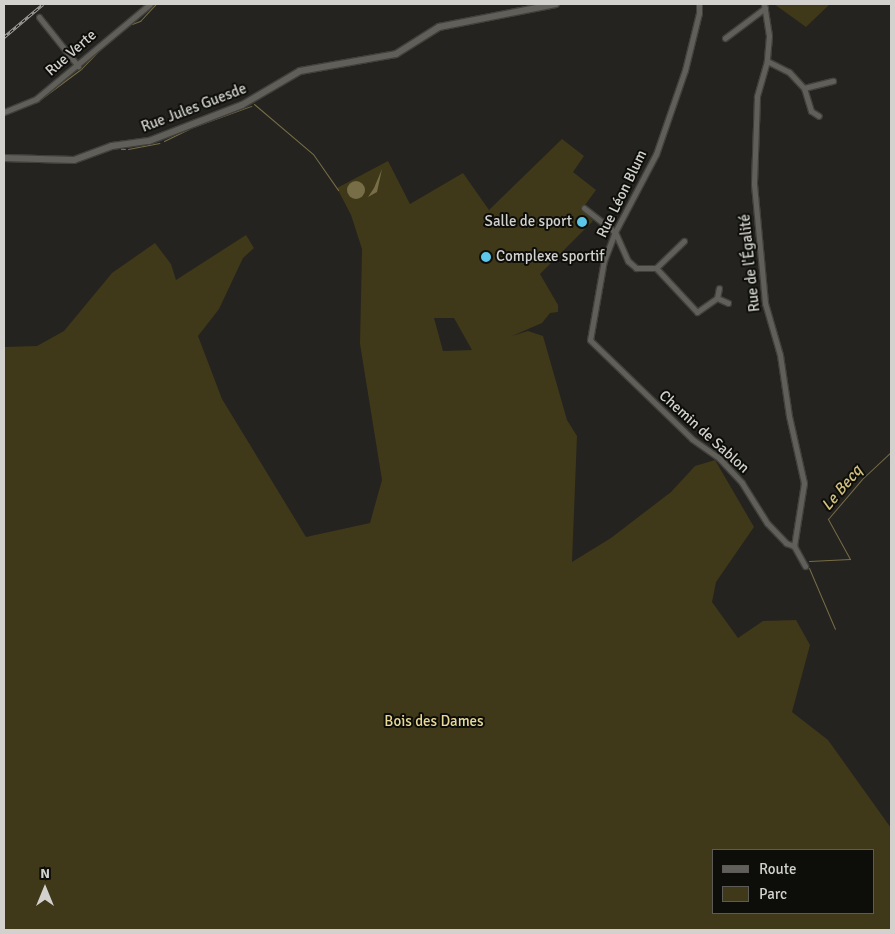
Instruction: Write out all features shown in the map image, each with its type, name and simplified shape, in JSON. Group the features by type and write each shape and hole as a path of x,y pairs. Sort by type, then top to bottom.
{"street":[{"name":"Rue Verte","path":"4,112 36,99 78,66 150,4"},
{"name":"Rue Jules Guesde","path":"4,158 74,160 112,146 150,141 242,105 300,71 396,54 439,28 556,4"},
{"name":"Rue Léon Blum","path":"590,340 604,260 615,232 656,154 684,70 699,13 698,4"},
{"path":"725,38 764,6"},
{"name":"Rue de l'Égalité","path":"764,6 769,36 767,61 757,97 754,184 764,303 780,355 789,416 804,483 794,546"},
{"path":"39,17 78,66"},
{"path":"767,61 789,72 804,88 811,111 819,116"},
{"path":"804,88 833,81"},
{"path":"584,208 615,232 628,261 636,268 656,268 684,241"},
{"path":"656,268 697,312 717,298 719,288"},
{"path":"717,298 728,303"},
{"name":"Chemin de Sablon","path":"590,340 692,439 719,458 742,483 767,523 786,542 794,546"},
{"path":"794,546 805,566"}],"green space":[{"path":"774,4 830,4 806,27"},
{"name":"Bois des Dames","path":"562,139 584,156 573,172 596,190 582,209 593,221 540,274 558,305 558,312 550,313 542,323 512,336 528,331 543,336 567,420 577,436 572,562 611,538 671,492 695,466 715,460 754,527 716,582 712,602 738,638 763,621 796,620 810,645 792,712 828,740 891,828 891,930 4,930 4,347 37,346 64,331 112,273 155,243 171,264 176,280 246,235 254,248 243,258 219,309 198,336 222,399 306,537 370,523 382,480 360,344 362,249 351,215 337,188 388,161 410,204 463,173 489,210","holes":["434,318 454,318 472,350 443,351"]}],"shaded area":[{"path":"382,169 377,192 368,197 374,188"},
{"path":"356,181 362,184 365,190 362,196 356,199 350,196 347,190 350,184"}],"waterway":[{"path":"132,24 140,21 156,4"},
{"path":"38,101 81,69 101,48"},
{"path":"254,104 313,154 338,190"},
{"path":"193,127 251,106"},
{"path":"164,141 189,129"},
{"path":"128,149 159,143"},
{"name":"Le Becq","path":"809,561 850,559 828,519 862,479 891,452"},
{"name":"Le Becq","path":"809,568 835,629"}],"railway":[{"path":"4,37 43,4"}],"place":[{"name":"Salle de sport","path":"582,222"},
{"name":"Complexe sportif","path":"486,257"}]}
